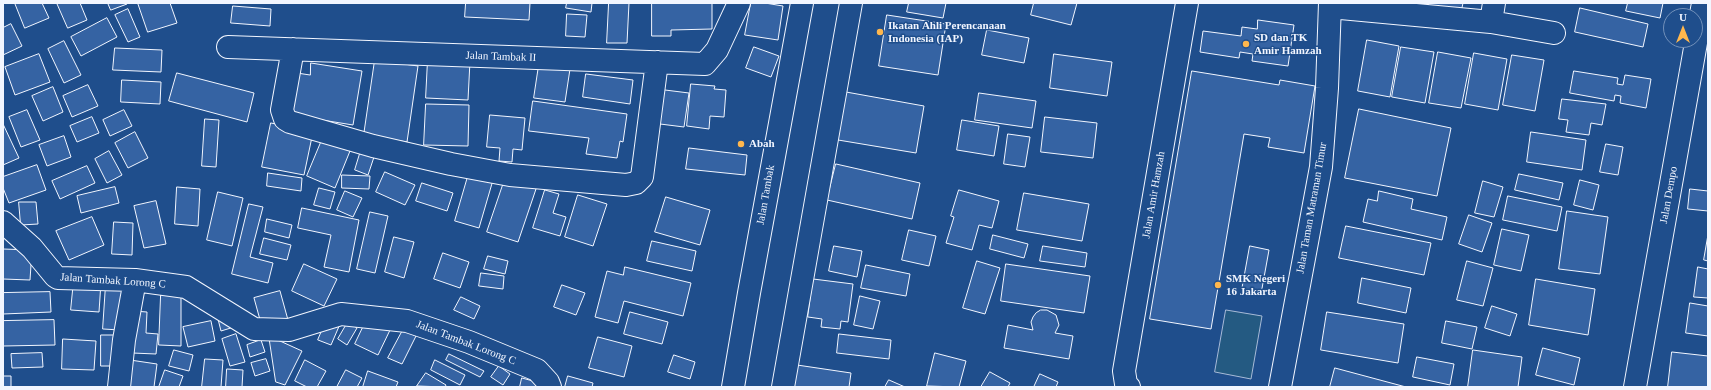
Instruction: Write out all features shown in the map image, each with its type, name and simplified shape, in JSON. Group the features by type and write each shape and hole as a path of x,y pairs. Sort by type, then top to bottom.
{"street":[{"name":"Jalan Tambak II","path":"228,46 705,64 717,50 739,3"},
{"name":"Jalan Tambak","path":"733,387 768,185 802,3"},
{"path":"783,387 849,3"},
{"name":"Jalan Amir Hamzah","path":"1129,387 1126,384 1124,371 1187,3"},
{"name":"Jalan Dempo","path":"1635,387 1704,3"},
{"path":"1330,5 1493,13 1554,33"},
{"name":"Jalan Taman Matraman Timur","path":"1280,387 1320,167 1327,88 1330,5"},
{"path":"293,49 282,110 285,119 290,122 374,146 451,164 510,175 626,185 636,183 642,177 656,62"},
{"name":"Jalan Tambak Lorong C","path":"3,222 32,248 56,277 135,280 186,287 254,328 289,330 341,314 407,321 469,342 537,370 548,382 550,387"},
{"path":"119,387 124,340 135,280"}],"shaded area":[{"path":"1226,310 1262,316 1251,379 1215,372"}],"building":[{"path":"15,3 42,3 49,18 25,28"},
{"path":"57,3 80,3 87,20 68,28"},
{"path":"108,3 126,3 127,4 111,10"},
{"path":"138,3 170,3 177,23 148,32"},
{"path":"466,3 530,3 529,20 465,17"},
{"path":"567,3 592,3 591,12 566,8"},
{"path":"609,3 629,3 627,43 607,43"},
{"path":"652,3 712,3 712,29 671,30 671,36 652,36"},
{"path":"751,3 765,3 783,6 778,40 745,35"},
{"path":"909,3 946,3 943,18 907,12"},
{"path":"1034,3 1077,3 1071,25 1031,15"},
{"path":"1429,3 1463,3 1460,17 1428,11"},
{"path":"1628,3 1663,3 1660,18 1626,11"},
{"path":"233,6 271,9 270,26 231,23"},
{"path":"1580,8 1648,24 1643,47 1575,32"},
{"path":"128,9 140,37 128,42 115,15"},
{"path":"567,14 587,15 585,37 566,36"},
{"path":"887,15 946,24 938,75 879,66"},
{"path":"107,18 117,37 81,56 71,37"},
{"name":"SD dan TK Amir Hamzah","path":"1258,20 1294,25 1288,66 1252,61 1253,54 1240,52 1239,58 1200,52 1203,31 1241,36 1242,27 1257,29"},
{"path":"11,24 22,46 3,55 3,28"},
{"path":"987,30 1029,38 1024,63 982,55"},
{"path":"1367,40 1399,46 1390,97 1358,91"},
{"path":"64,41 81,75 64,83 48,49"},
{"path":"754,47 779,56 771,77 746,68"},
{"path":"1401,47 1434,52 1425,103 1392,97"},
{"path":"115,48 162,50 161,72 113,70"},
{"path":"1438,52 1471,58 1461,108 1429,103"},
{"path":"1474,53 1507,59 1498,110 1465,104"},
{"path":"39,54 50,82 15,95 5,67"},
{"path":"1054,54 1112,62 1107,96 1050,88"},
{"path":"1512,55 1544,60 1535,111 1503,105"},
{"path":"428,59 470,61 468,100 426,98"},
{"path":"375,60 418,66 407,142 364,135"},
{"path":"311,63 362,71 353,125 291,115 297,73 310,75"},
{"path":"539,65 570,69 565,102 534,98"},
{"path":"1192,71 1279,85 1280,80 1315,86 1304,153 1268,147 1270,138 1244,134 1211,329 1150,319"},
{"path":"1574,71 1618,78 1617,84 1623,85 1625,75 1651,79 1646,108 1620,103 1621,96 1615,95 1614,101 1570,93"},
{"path":"177,73 254,93 247,122 169,101"},
{"path":"586,74 633,80 630,104 583,97"},
{"path":"122,80 161,82 160,104 121,102"},
{"path":"691,84 715,86 714,89 726,90 724,117 710,116 709,129 687,126"},
{"path":"88,85 98,106 72,117 63,96"},
{"path":"53,87 63,112 43,121 32,96"},
{"path":"657,89 689,93 684,127 652,123"},
{"path":"846,92 924,106 916,153 838,140"},
{"path":"979,93 1036,101 1032,128 975,120"},
{"path":"1562,99 1606,104 1602,125 1591,123 1589,135 1566,132 1568,120 1559,119"},
{"path":"533,101 627,114 623,142 620,141 617,158 586,154 589,138 529,131"},
{"path":"426,104 469,105 468,146 424,145"},
{"path":"1359,109 1451,128 1437,196 1345,178"},
{"path":"27,110 40,140 21,147 9,117"},
{"path":"124,110 132,126 110,136 103,120"},
{"path":"490,115 525,118 522,150 513,149 512,162 499,161 500,148 487,147"},
{"path":"92,117 99,133 77,142 70,126"},
{"path":"1045,117 1097,123 1093,158 1041,152"},
{"path":"205,119 219,120 216,167 202,166"},
{"path":"962,120 999,126 994,156 957,150"},
{"path":"271,123 313,132 304,175 262,167"},
{"path":"3,124 19,158 3,165"},
{"path":"135,132 148,158 128,168 115,143"},
{"path":"1531,132 1586,140 1582,170 1527,162"},
{"path":"1008,134 1030,137 1025,167 1004,164"},
{"path":"64,136 71,157 47,166 39,145"},
{"path":"322,140 350,151 335,188 307,176"},
{"path":"1606,144 1623,147 1618,175 1600,172"},
{"path":"362,147 376,151 368,175 355,170"},
{"path":"689,148 747,155 745,175 686,169"},
{"path":"109,151 122,175 107,183 95,159"},
{"path":"836,164 920,183 912,219 827,200"},
{"path":"37,165 46,190 9,203 3,188 3,177"},
{"path":"87,166 95,183 60,199 52,181"},
{"path":"385,172 415,185 405,205 376,192"},
{"path":"268,173 302,178 301,191 267,186"},
{"path":"469,173 493,180 479,228 455,221"},
{"path":"1519,174 1563,183 1559,200 1515,190"},
{"path":"342,175 370,176 369,189 342,188"},
{"path":"505,179 536,189 518,242 487,232"},
{"path":"1580,180 1599,185 1593,210 1574,205"},
{"path":"1483,181 1503,187 1494,217 1475,213"},
{"path":"422,183 453,193 447,211 416,201"},
{"path":"115,187 119,203 81,213 77,196"},
{"path":"177,187 200,189 198,226 175,224"},
{"path":"319,188 335,192 330,209 314,205"},
{"path":"1690,189 1708,191 1708,211 1688,209"},
{"path":"545,190 559,194 553,213 566,217 560,236 533,228"},
{"path":"959,190 999,201 992,228 979,225 972,250 946,243 954,217 951,216"},
{"path":"345,191 362,198 353,217 337,210"},
{"path":"1379,191 1413,199 1411,209 1447,217 1442,240 1363,222 1368,199 1377,201"},
{"path":"218,192 243,198 232,246 207,240"},
{"path":"1024,193 1089,204 1082,241 1017,230"},
{"path":"578,195 607,204 593,246 565,237"},
{"path":"1508,196 1562,207 1557,231 1503,220"},
{"path":"666,197 710,210 700,245 655,232"},
{"path":"156,201 166,244 144,248 134,206"},
{"path":"19,202 36,202 38,224 21,225"},
{"path":"249,204 263,207 250,257 273,263 268,283 232,274"},
{"path":"302,208 359,220 349,272 324,267 331,235 298,228"},
{"path":"1567,211 1608,217 1600,274 1559,269"},
{"path":"370,212 388,216 375,273 357,269"},
{"path":"1469,215 1492,223 1482,252 1459,244"},
{"path":"92,217 104,245 69,260 56,231"},
{"path":"267,219 292,225 289,238 265,232"},
{"path":"114,222 133,223 132,255 112,254"},
{"path":"1346,226 1431,243 1424,275 1339,258"},
{"path":"1502,229 1529,235 1521,271 1494,265"},
{"path":"909,230 936,236 929,266 902,260"},
{"path":"993,235 1028,244 1024,258 990,249"},
{"path":"1708,235 1708,261 1704,260"},
{"path":"394,237 414,242 404,278 385,272"},
{"path":"264,238 291,245 287,260 260,254"},
{"path":"652,241 696,251 692,271 647,261"},
{"path":"834,246 862,251 857,277 829,271"},
{"path":"1043,246 1087,253 1085,267 1040,261"},
{"path":"1250,246 1269,250 1261,294 1242,290"},
{"path":"3,249 32,250 30,280 3,279"},
{"path":"443,253 469,262 460,288 434,279"},
{"path":"488,256 508,261 505,274 484,269"},
{"path":"977,261 1000,268 985,314 963,308"},
{"path":"1467,261 1493,268 1483,306 1457,300"},
{"path":"304,264 337,279 324,306 292,291"},
{"path":"1006,264 1090,276 1084,313 1001,301"},
{"path":"866,265 910,274 906,296 861,288"},
{"path":"625,267 691,283 683,316 624,301 618,323 595,317 607,271 623,275"},
{"path":"1698,267 1708,269 1708,298 1694,297"},
{"path":"481,273 504,276 503,289 479,286"},
{"path":"1362,278 1411,288 1406,313 1358,303"},
{"path":"813,279 853,284 848,322 841,321 840,329 821,327 822,319 808,317"},
{"path":"1536,279 1595,289 1588,335 1529,325"},
{"path":"74,280 101,282 99,312 71,310"},
{"path":"106,284 123,285 120,330 103,329"},
{"path":"562,285 585,293 576,315 554,307"},
{"path":"280,291 288,320 262,327 254,298"},
{"path":"50,292 51,312 3,314 3,293"},
{"path":"161,295 181,295 181,346 159,345"},
{"path":"860,296 880,301 873,329 854,325"},
{"path":"461,297 480,306 474,319 454,310"},
{"path":"1690,303 1708,306 1708,336 1686,333"},
{"path":"1492,306 1517,314 1510,336 1485,328"},
{"path":"1041,310 1047,310 1056,315 1059,325 1055,333 1073,336 1069,359 1004,348 1008,325 1033,330 1031,322 1033,317"},
{"path":"134,311 147,312 146,333 158,334 156,354 132,353"},
{"path":"630,312 668,322 662,344 624,334"},
{"path":"1327,312 1404,324 1398,363 1321,350"},
{"path":"230,316 234,327 221,331 218,319"},
{"path":"368,317 391,328 378,355 355,344"},
{"path":"327,319 340,324 331,345 318,340"},
{"path":"54,320 55,345 3,346 3,321"},
{"path":"211,321 215,341 188,347 183,327"},
{"path":"1446,321 1477,327 1472,349 1442,343"},
{"path":"348,322 357,328 347,345 338,339"},
{"path":"403,330 416,336 402,364 388,358"},
{"path":"236,334 245,362 230,366 222,339"},
{"path":"839,334 891,340 889,359 837,353"},
{"path":"101,335 120,335 120,366 101,366"},
{"path":"269,336 302,351 285,385 276,382"},
{"path":"598,337 632,346 624,377 589,368"},
{"path":"63,339 96,341 94,370 62,369"},
{"path":"261,340 265,352 250,357 247,345"},
{"path":"1543,348 1580,358 1574,385 1536,375"},
{"path":"174,350 193,355 189,371 169,366"},
{"path":"1473,350 1522,357 1518,387 1468,387"},
{"path":"1672,352 1708,356 1708,387 1668,387"},
{"path":"42,353 43,367 12,368 11,354"},
{"path":"935,353 966,361 959,387 927,386"},
{"path":"449,354 484,371 480,377 446,360"},
{"path":"674,355 695,362 690,379 668,372"},
{"path":"1417,357 1454,364 1450,385 1413,377"},
{"path":"205,359 223,360 221,387 202,387"},
{"path":"266,359 270,371 255,376 251,363"},
{"path":"130,360 157,364 154,387 126,387"},
{"path":"305,360 326,371 317,387 307,387 295,381"},
{"path":"435,360 465,375 460,385 431,370"},
{"path":"797,365 851,373 849,387 794,387"},
{"path":"499,366 510,374 503,385 491,377"},
{"path":"1335,368 1406,387 1330,387"},
{"path":"227,369 243,370 242,387 226,387"},
{"path":"165,370 183,376 179,387 159,387"},
{"path":"346,370 362,378 357,387 337,387"},
{"path":"368,371 398,382 396,387 363,387"},
{"path":"990,372 1010,383 1008,387 981,387"},
{"path":"426,373 446,385 445,387 417,386"},
{"path":"1040,374 1058,382 1056,387 1034,387"},
{"path":"3,376 11,376 11,387 3,387"},
{"path":"568,376 593,383 592,387 565,387"},
{"path":"522,378 544,384 543,387 520,387"},
{"path":"889,380 905,387 885,387"}],"place":[{"name":"Ikatan Ahli Perencanaan Indonesia (IAP)","path":"880,32"},
{"name":"SD dan TK Amir Hamzah","path":"1246,44"},
{"name":"Abah","path":"741,144"},
{"name":"SMK Negeri 16 Jakarta","path":"1218,285"}]}
